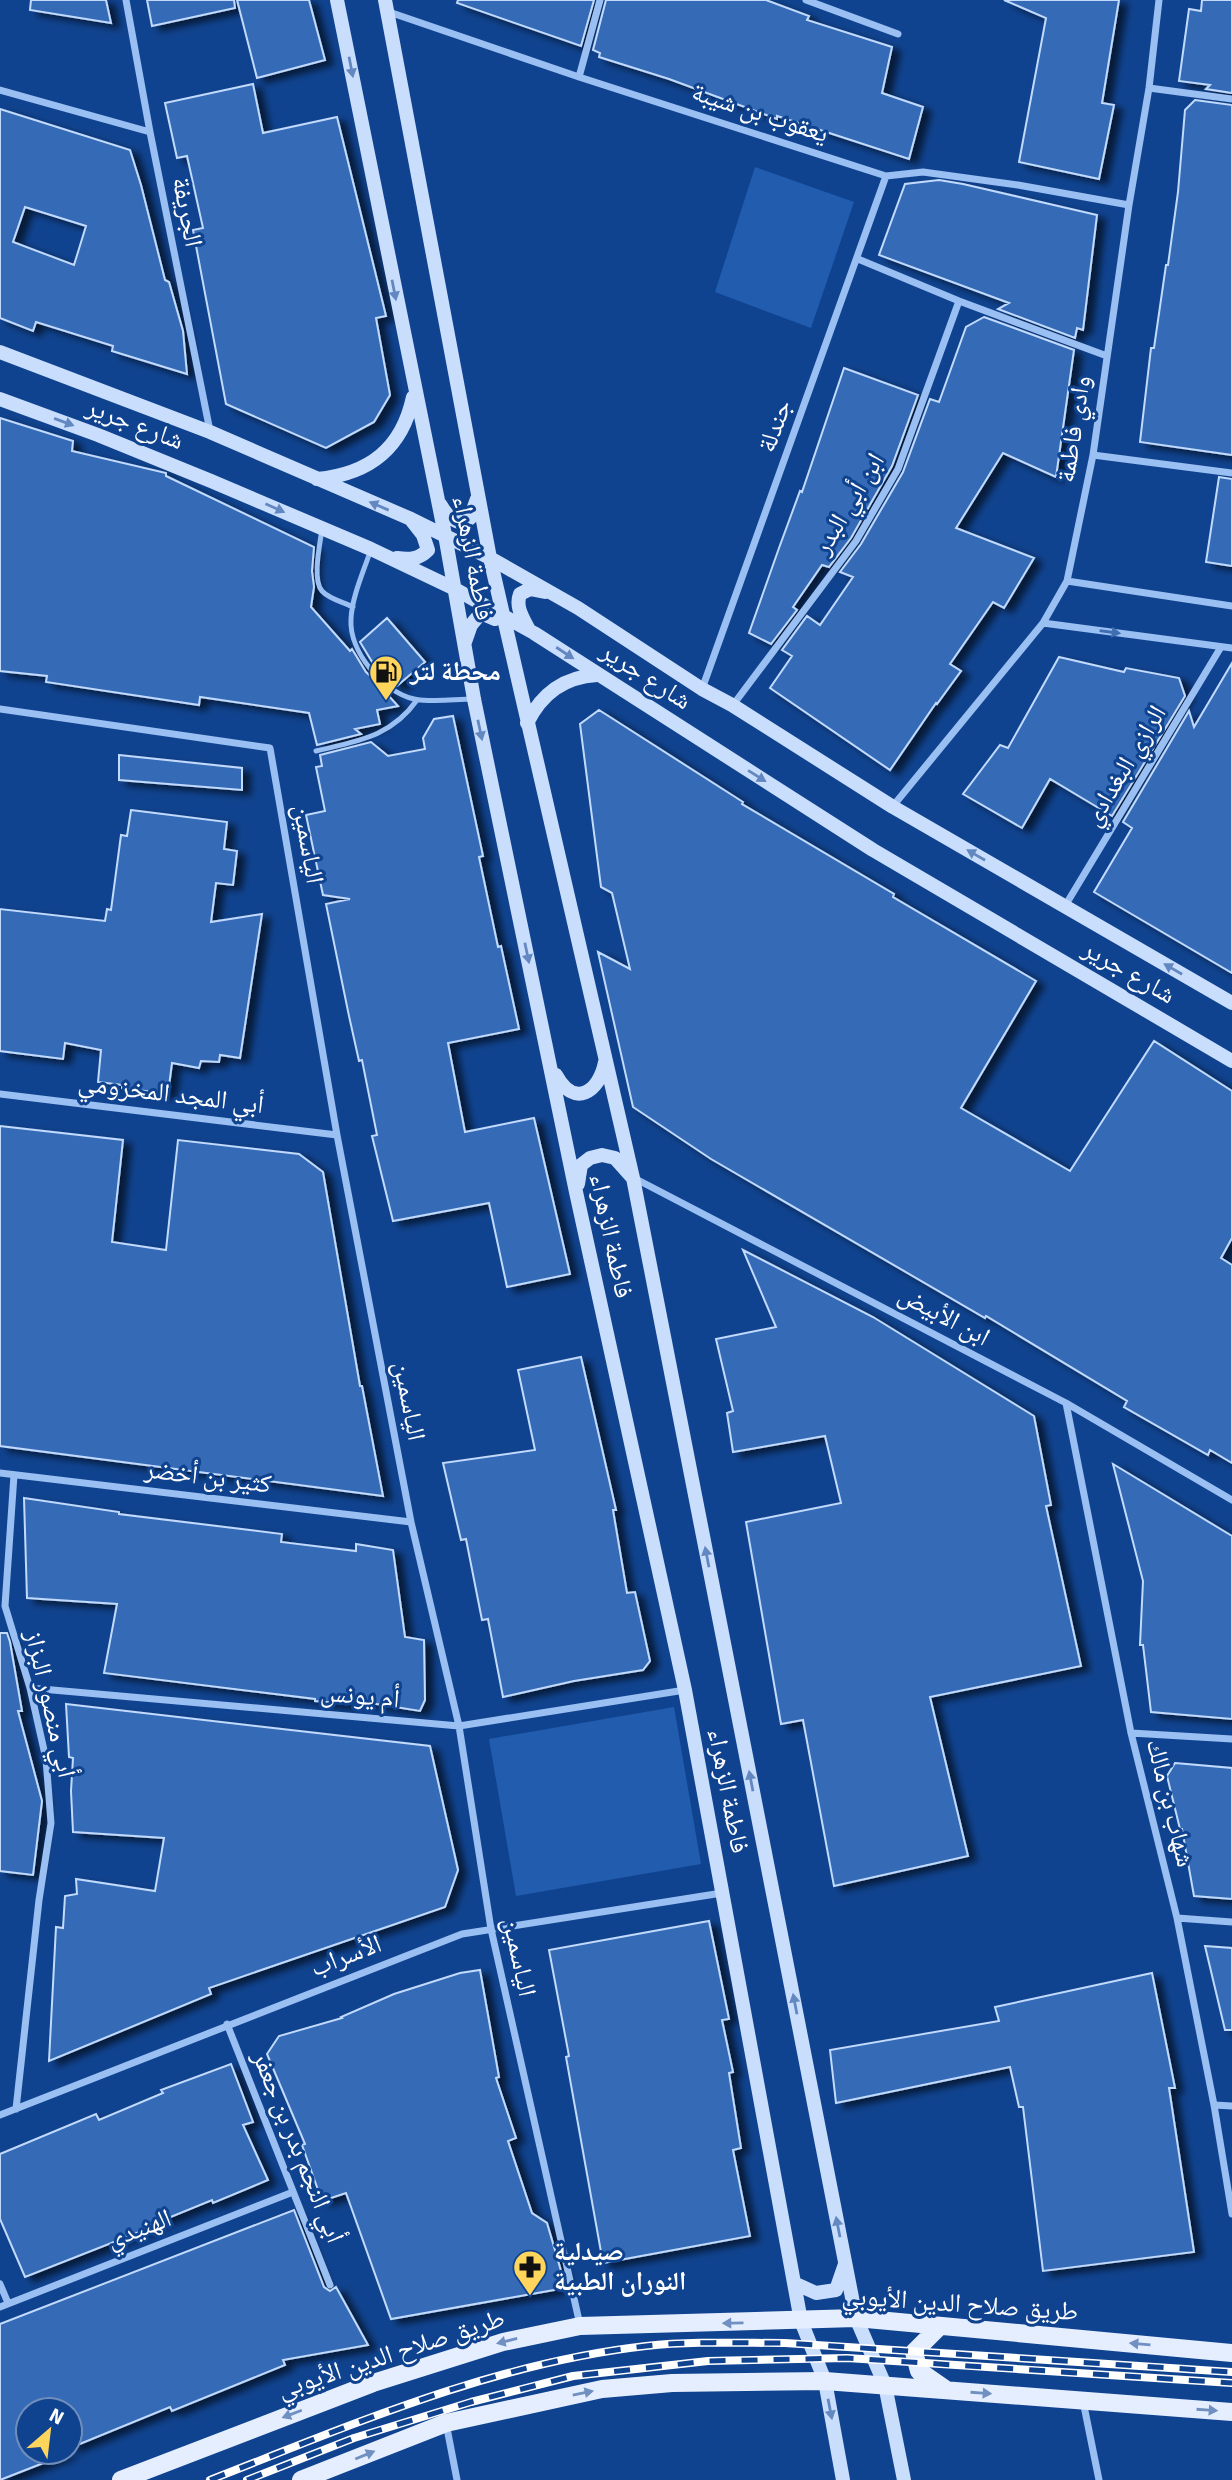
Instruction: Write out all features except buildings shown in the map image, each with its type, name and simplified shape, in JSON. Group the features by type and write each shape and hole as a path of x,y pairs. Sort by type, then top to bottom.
{"main road":[{"name":"فاطمة الزهراء","path":"337,0 445,535 474,699 576,1192 685,1690 801,2321 825,2381 844,2480"},
{"path":"386,6 477,496 502,615 633,1178 856,2318 885,2385 904,2480"},
{"name":"شارع جرير","path":"0,352 210,432 411,519 490,558 562,599 893,807 1232,1003"},
{"path":"316,479 337,477 356,471 382,454 401,431 410,413 415,393"},
{"name":"شارع جرير","path":"0,399 155,457 371,549 455,589 529,630 873,850 1232,1061"},
{"path":"438,500 446,515 465,523 470,518 477,496"},
{"path":"389,557 410,560 428,550 423,535 411,519"},
{"path":"529,630 519,609 520,594 530,589 539,589 562,599"},
{"path":"465,645 471,625 481,613 499,622 509,644"},
{"path":"527,723 534,709 554,687 582,676 597,675"},
{"path":"550,1064 562,1087 584,1094 593,1089 603,1074 606,1060"},
{"path":"576,1192 581,1165 590,1158 602,1155 615,1158 633,1178"},
{"path":"794,2283 816,2293 836,2290 845,2263"},
{"name":"طريق صلاح الدين الأيوبي","path":"121,2480 373,2383 503,2342 580,2326 856,2318 1232,2353"},
{"path":"940,2326 914,2352 919,2371 947,2390"},
{"path":"301,2480 446,2423 603,2389 672,2383 825,2381 1232,2412"}],"street":[{"name":"الجريفة","path":"125,0 210,432"},
{"path":"579,77 600,0"},
{"path":"806,0 898,34"},
{"name":"وادي فاطمة","path":"893,807 1043,623 1067,581 1093,455 1129,205 1149,88 1159,0"},
{"name":"يعقوب بن شيبة","path":"386,6 579,77 886,176 923,172 1018,185 1129,205"},
{"path":"1149,88 1232,99"},
{"path":"0,90 150,132"},
{"name":"جندلة","path":"702,689 886,176"},
{"path":"858,259 959,301 1107,356"},
{"name":"ابن أبي البدر","path":"732,705 856,541 898,469 959,301"},
{"path":"1093,455 1232,473"},
{"path":"1067,581 1232,606"},
{"path":"1043,623 1232,648"},
{"name":"الرازي البغدادي","path":"1065,907 1222,647"},
{"name":"الياسمين","path":"0,709 270,748 337,1135 411,1522 459,1726 491,1929 580,2326"},
{"name":"أبي المجد المخزومي","path":"0,1094 337,1135"},
{"name":"ابن الأبيض","path":"633,1178 1066,1403 1232,1500"},
{"name":"شهاب بن مالك","path":"1066,1403 1131,1733 1177,1918 1214,2105 1232,2214"},
{"name":"كثير بن أخضر","path":"0,1473 411,1522"},
{"name":"أبي منصور البزاز","path":"14,1475 5,1606 30,1688 46,1759 51,1823 39,1900 16,2109"},
{"name":"أم يونس","path":"30,1688 459,1726 685,1690"},
{"path":"1131,1733 1232,1739"},
{"name":"الأسراب","path":"0,2115 226,2024 463,1934 722,1893"},
{"path":"1177,1918 1232,1922"},
{"name":"أبي النجم بدر بن جعفر","path":"226,2024 330,2285"},
{"path":"1214,2105 1232,2106"},
{"name":"الهنيدي","path":"4,2305 293,2192"},
{"path":"0,2284 4,2305"},
{"path":"1083,2401 1099,2480"},
{"path":"446,2423 457,2480"}],"lane":[{"path":"322,529 317,576 320,588 328,596 353,607"},
{"path":"371,549 353,607 351,629 354,641 367,662 388,686 417,700 474,699"},
{"path":"316,751 376,735 400,721 417,700"}],"shaded area":[{"path":"755,167 854,202 811,328 715,292"},
{"path":"674,1707 701,1864 516,1896 489,1739"}],"railway":[{"path":"210,2480 370,2418 478,2381 589,2354 646,2346 785,2343 1232,2372"},
{"path":"247,2480 354,2438 471,2402 573,2376 708,2361 847,2358 1232,2383"}],"place":[{"name":"محطة لتر","path":"386,702"},
{"name":"صيدلية النوران الطبية","path":"530,2297"}]}
